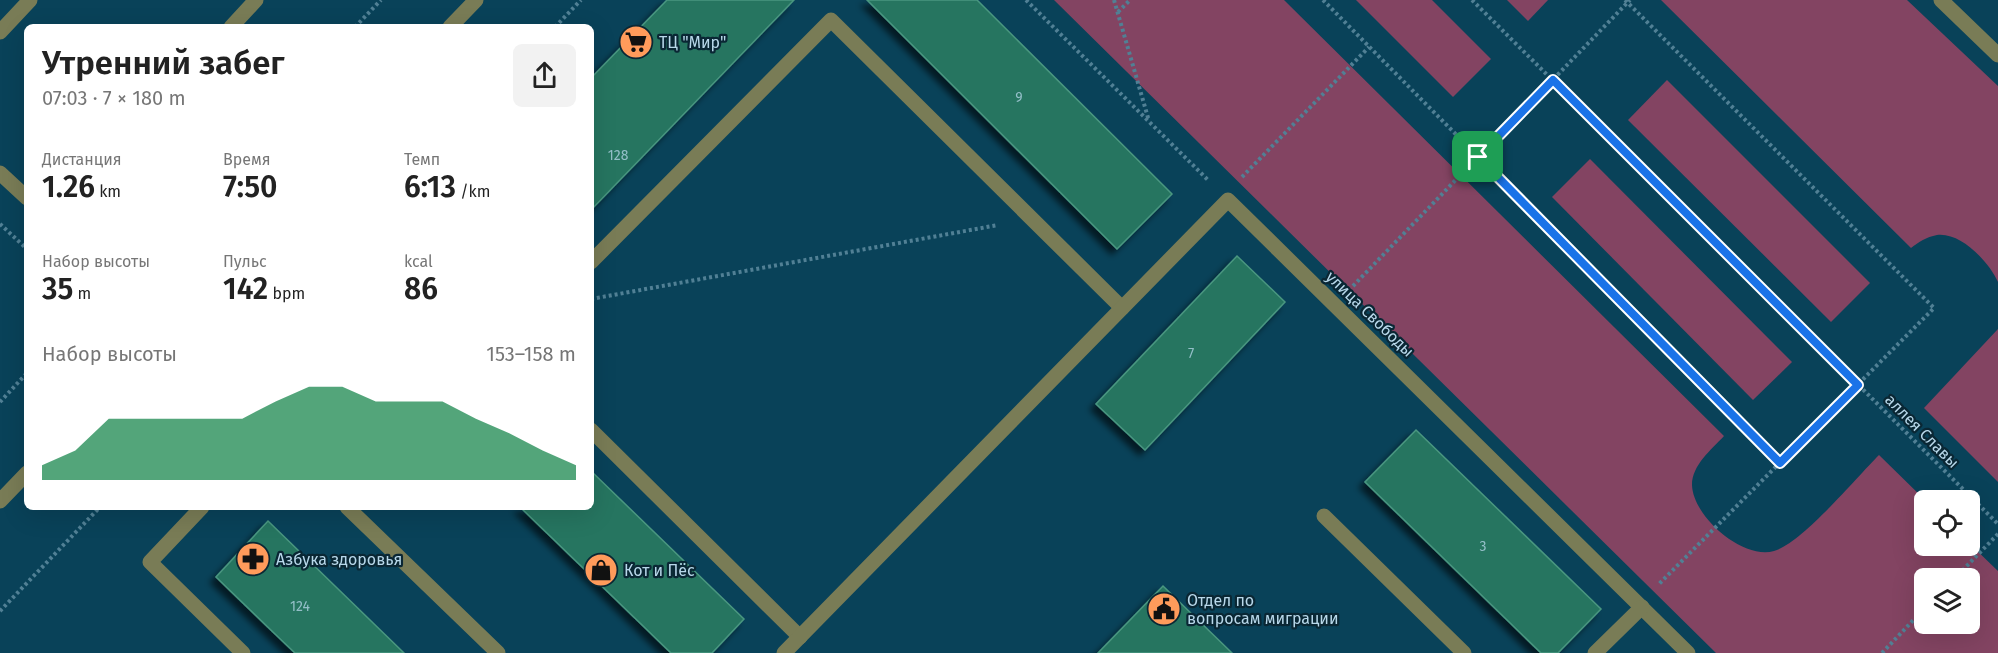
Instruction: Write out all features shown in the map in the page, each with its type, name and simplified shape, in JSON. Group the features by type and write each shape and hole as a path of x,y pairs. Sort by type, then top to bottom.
{"street":[{"path":"0,32 30,0"},
{"path":"234,24 256,0"},
{"path":"453,24 476,0"},
{"path":"1941,0 1998,55"},
{"path":"594,259 831,20 1122,308"},
{"path":"0,173 24,195"},
{"path":"784,653 1122,308 1226,198"},
{"name":"улица Свободы","path":"1226,198 1688,653"},
{"path":"594,433 800,637"},
{"path":"0,501 24,475"},
{"path":"199,510 150,562 243,653"},
{"path":"350,510 498,653"},
{"path":"1324,516 1464,653"},
{"path":"1595,653 1641,605"}],"path":[{"path":"358,24 381,0"},
{"path":"558,24 580,0"},
{"path":"1026,0 1226,198 1369,47"},
{"path":"1114,0 1149,122"},
{"path":"1118,12 1130,0"},
{"path":"1323,0 1780,463"},
{"name":"аллея Славы","path":"1472,0 1998,524"},
{"path":"1335,305 1628,1 1934,308 1641,605"},
{"path":"594,298 1032,219"},
{"path":"0,224 24,246"},
{"path":"0,402 24,376"},
{"path":"0,611 97,510"},
{"path":"1965,568 1998,534"},
{"path":"1882,653 1914,619"}],"shaded area":[{"path":"1054,0 1284,0 1724,436 1699,464 1692,485 1701,510 1722,533 1735,543 1762,552 1774,551 1786,546 1813,523 1879,455 1915,490 1914,556 1980,556 1980,554 1998,571 1998,653 1716,653"},
{"path":"1356,0 1432,0 1491,59 1453,97"},
{"path":"1507,0 1548,0 1528,21"},
{"path":"1661,0 1907,0 1998,86 1998,282 1981,258 1955,238 1937,235 1926,238 1911,248"},
{"path":"1667,80 1870,283 1831,322 1628,120"},
{"path":"1590,159 1792,362 1753,400 1552,197"},
{"path":"1998,329 1998,482 1924,408"}],"building":[{"path":"667,0 794,0 594,207 594,75"},
{"path":"867,0 977,0 1172,194 1117,249"},
{"path":"1237,256 1285,302 1145,450 1096,404"},
{"path":"1416,430 1601,609 1558,653 1541,653 1365,482"},
{"path":"594,474 744,619 712,653 671,653 523,510 594,510"},
{"path":"268,521 404,653 295,653 216,577"},
{"name":"Отдел по вопросам миграции","path":"1163,586 1232,653 1098,653"}],"place":[{"name":"ТЦ \"Мир\"","path":"636,42"},
{"name":"Азбука здоровья","path":"253,559"},
{"name":"Кот и Пёс","path":"601,570"},
{"name":"Отдел по вопросам миграции","path":"1164,609"}],"route":[{"path":"1553,80 1858,385 1780,463 1478,157 1553,80"}]}
